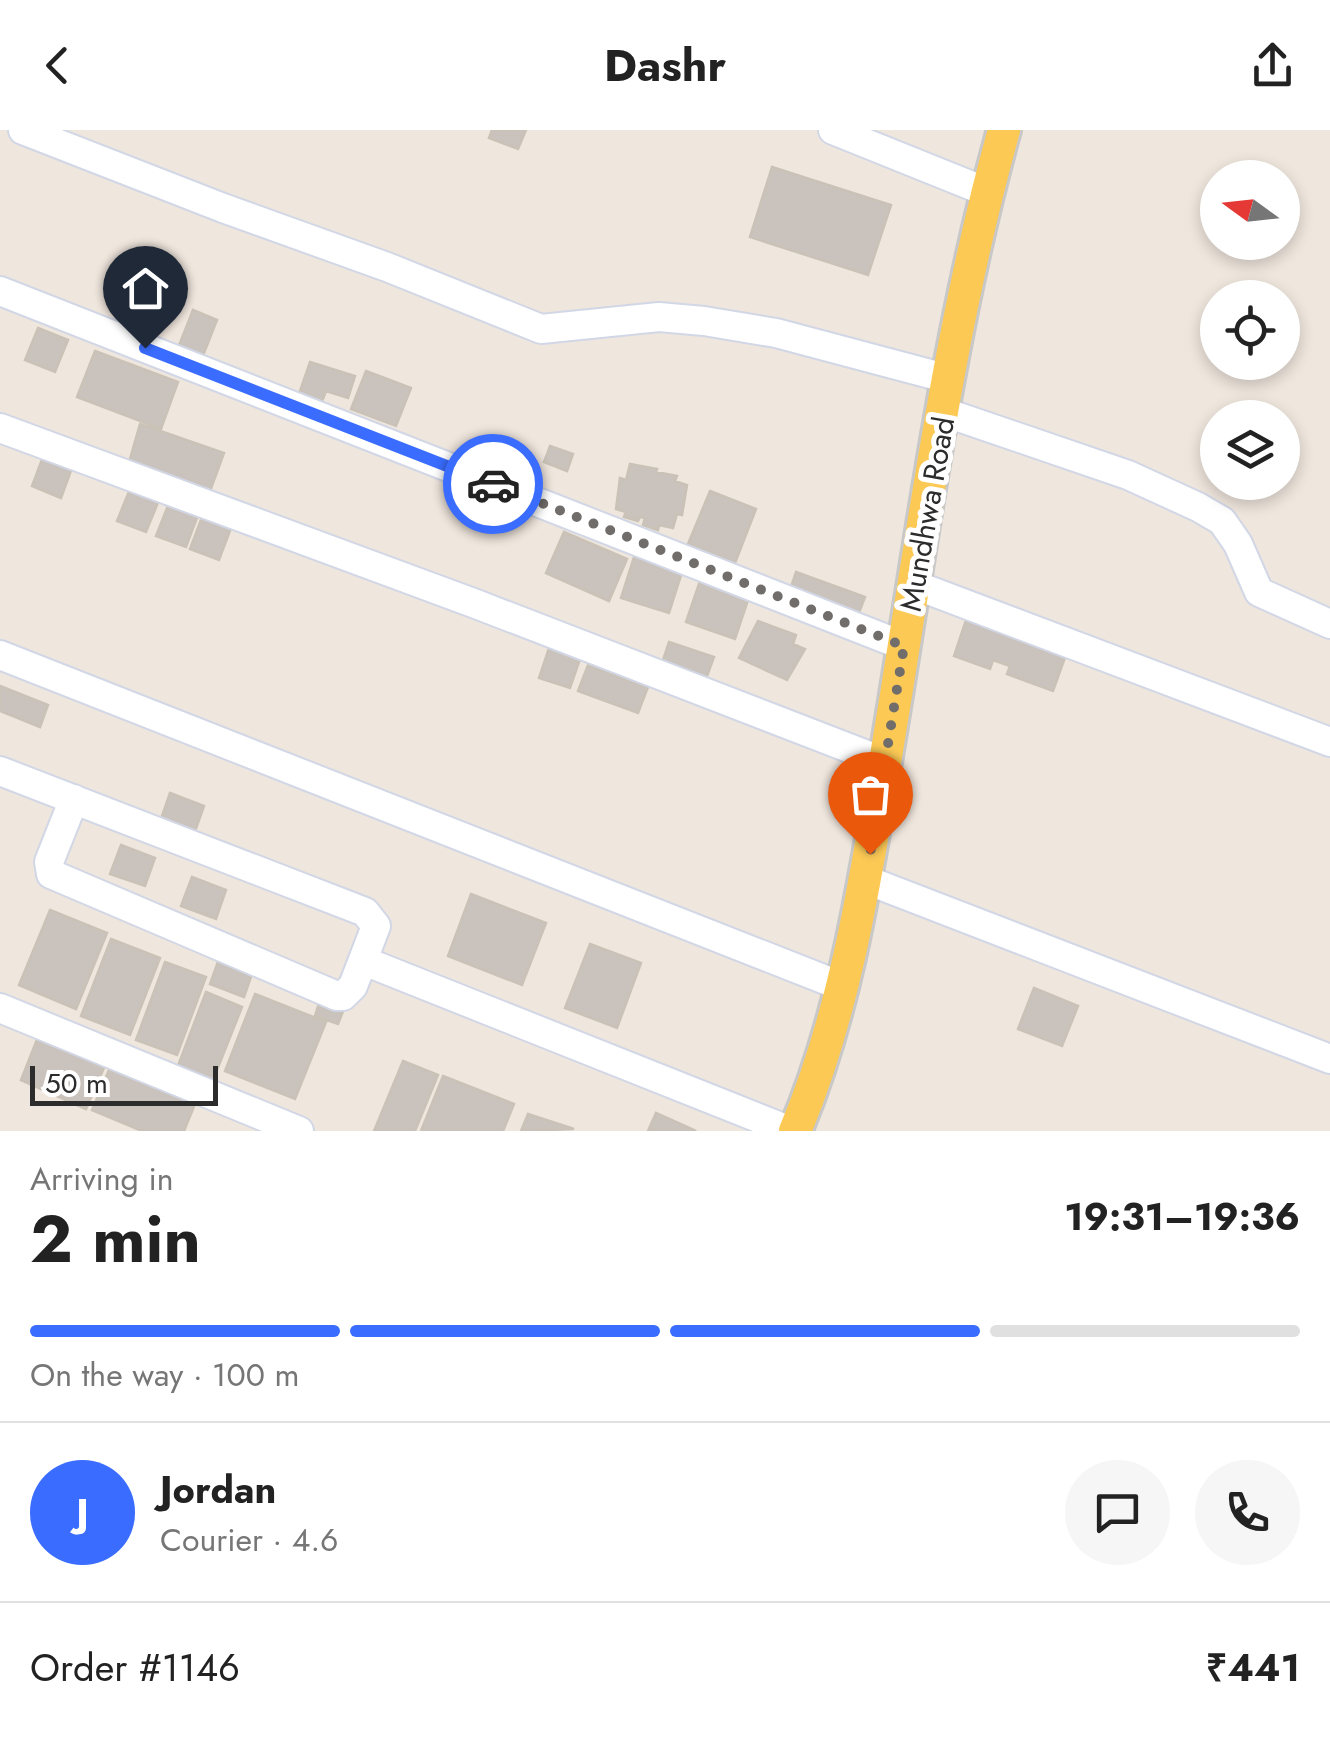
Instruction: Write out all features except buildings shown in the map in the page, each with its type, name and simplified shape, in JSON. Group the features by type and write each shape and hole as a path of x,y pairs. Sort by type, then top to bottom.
{"main road":[{"name":"Mundhwa Road","path":"793,1131 818,1076 864,879 949,379 986,192 1004,130"}],"street":[{"path":"23,130 222,208 387,266 541,329 659,317 704,321 776,334 949,379"},
{"path":"833,130 986,192"},
{"path":"0,291 904,646"},
{"path":"944,412 1128,475 1198,507 1222,521 1238,544 1260,592 1330,624"},
{"path":"0,428 476,604 885,762"},
{"path":"914,586 1330,742"},
{"path":"0,655 841,986"},
{"path":"0,771 365,912 376,926 348,992 336,996 57,878 48,868 74,800"},
{"path":"864,879 1330,1059"},
{"path":"364,961 793,1131"},
{"path":"0,1008 299,1131"}],"way so far":[{"path":"493,484 904,646 870,854"}],"route":[{"path":"145,348 493,484"}]}
